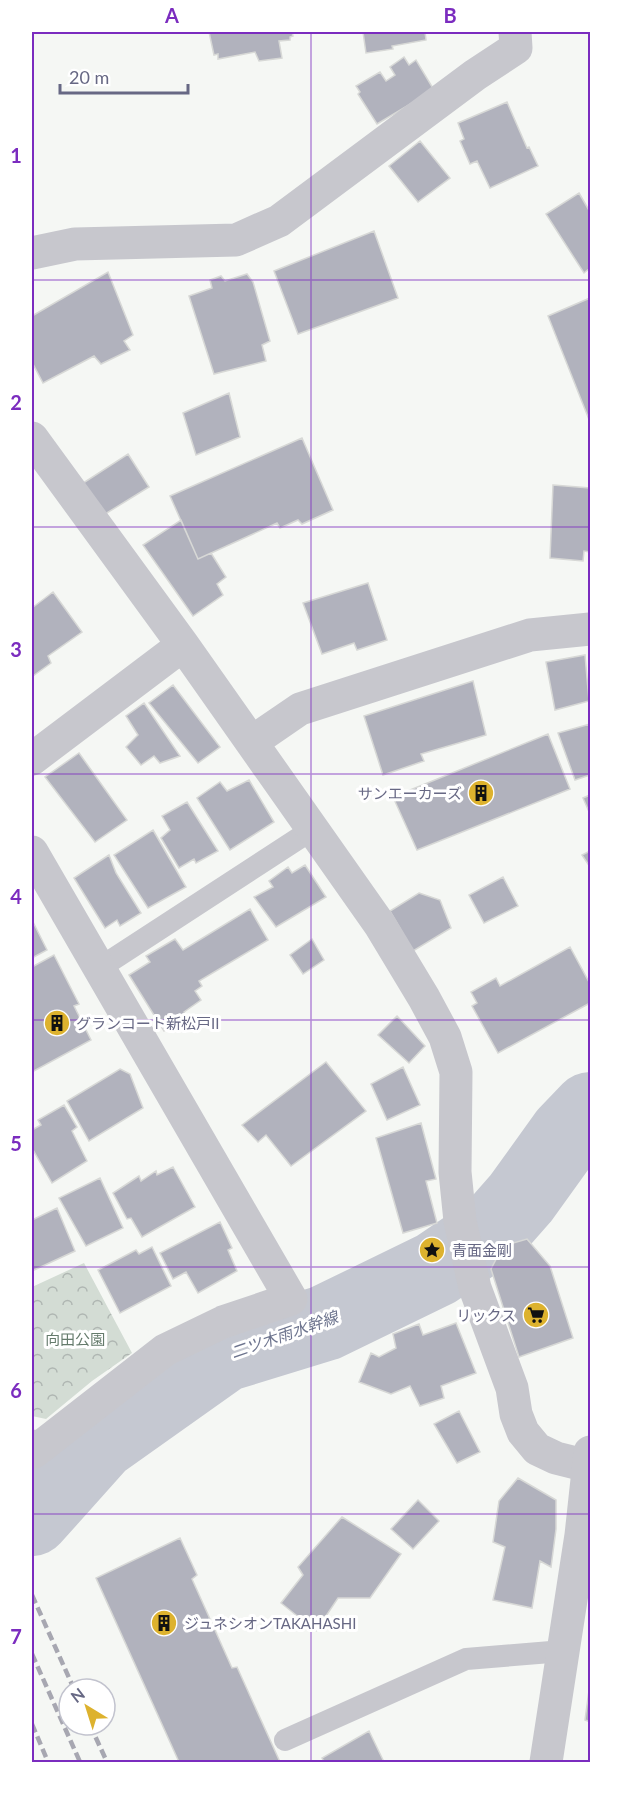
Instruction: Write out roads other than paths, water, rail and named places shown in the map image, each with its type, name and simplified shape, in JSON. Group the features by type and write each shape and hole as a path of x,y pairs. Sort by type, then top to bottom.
{"street":[{"path":"32,253 75,244 236,240 279,221 475,75 516,48 515,32"},
{"path":"32,438 183,645 380,925 445,1037 456,1072 455,1172 460,1221 475,1288 508,1378 516,1414 523,1432 537,1449 556,1458 589,1459 586,1535 563,1652 546,1762"},
{"path":"252,742 300,709 530,635 591,629"},
{"path":"32,759 183,645"},
{"path":"32,852 291,1299 223,1322 165,1350 34,1452 32,1446"}],"lane":[{"path":"98,969 313,829"},
{"path":"285,1740 466,1659 563,1652"}],"waterway":[{"name":"二ツ木雨水幹線","path":"32,1518 100,1442 224,1354 325,1323 436,1269 492,1231 521,1198 567,1134 590,1110"}],"railway":[{"path":"32,1595 69,1677"},
{"path":"32,1654 80,1762"},
{"path":"32,1724 48,1762"},
{"path":"96,1737 107,1762"}],"place":[{"name":"サンエーカーズ","path":"481,793"},
{"name":"グランコート新松戸II","path":"57,1023"},
{"name":"青面金剛","path":"432,1250"},
{"name":"リックス","path":"536,1315"},
{"name":"ジュネシオンTAKAHASHI","path":"164,1623"}],"park label":[{"name":"向田公園","path":"75,1339"}]}
